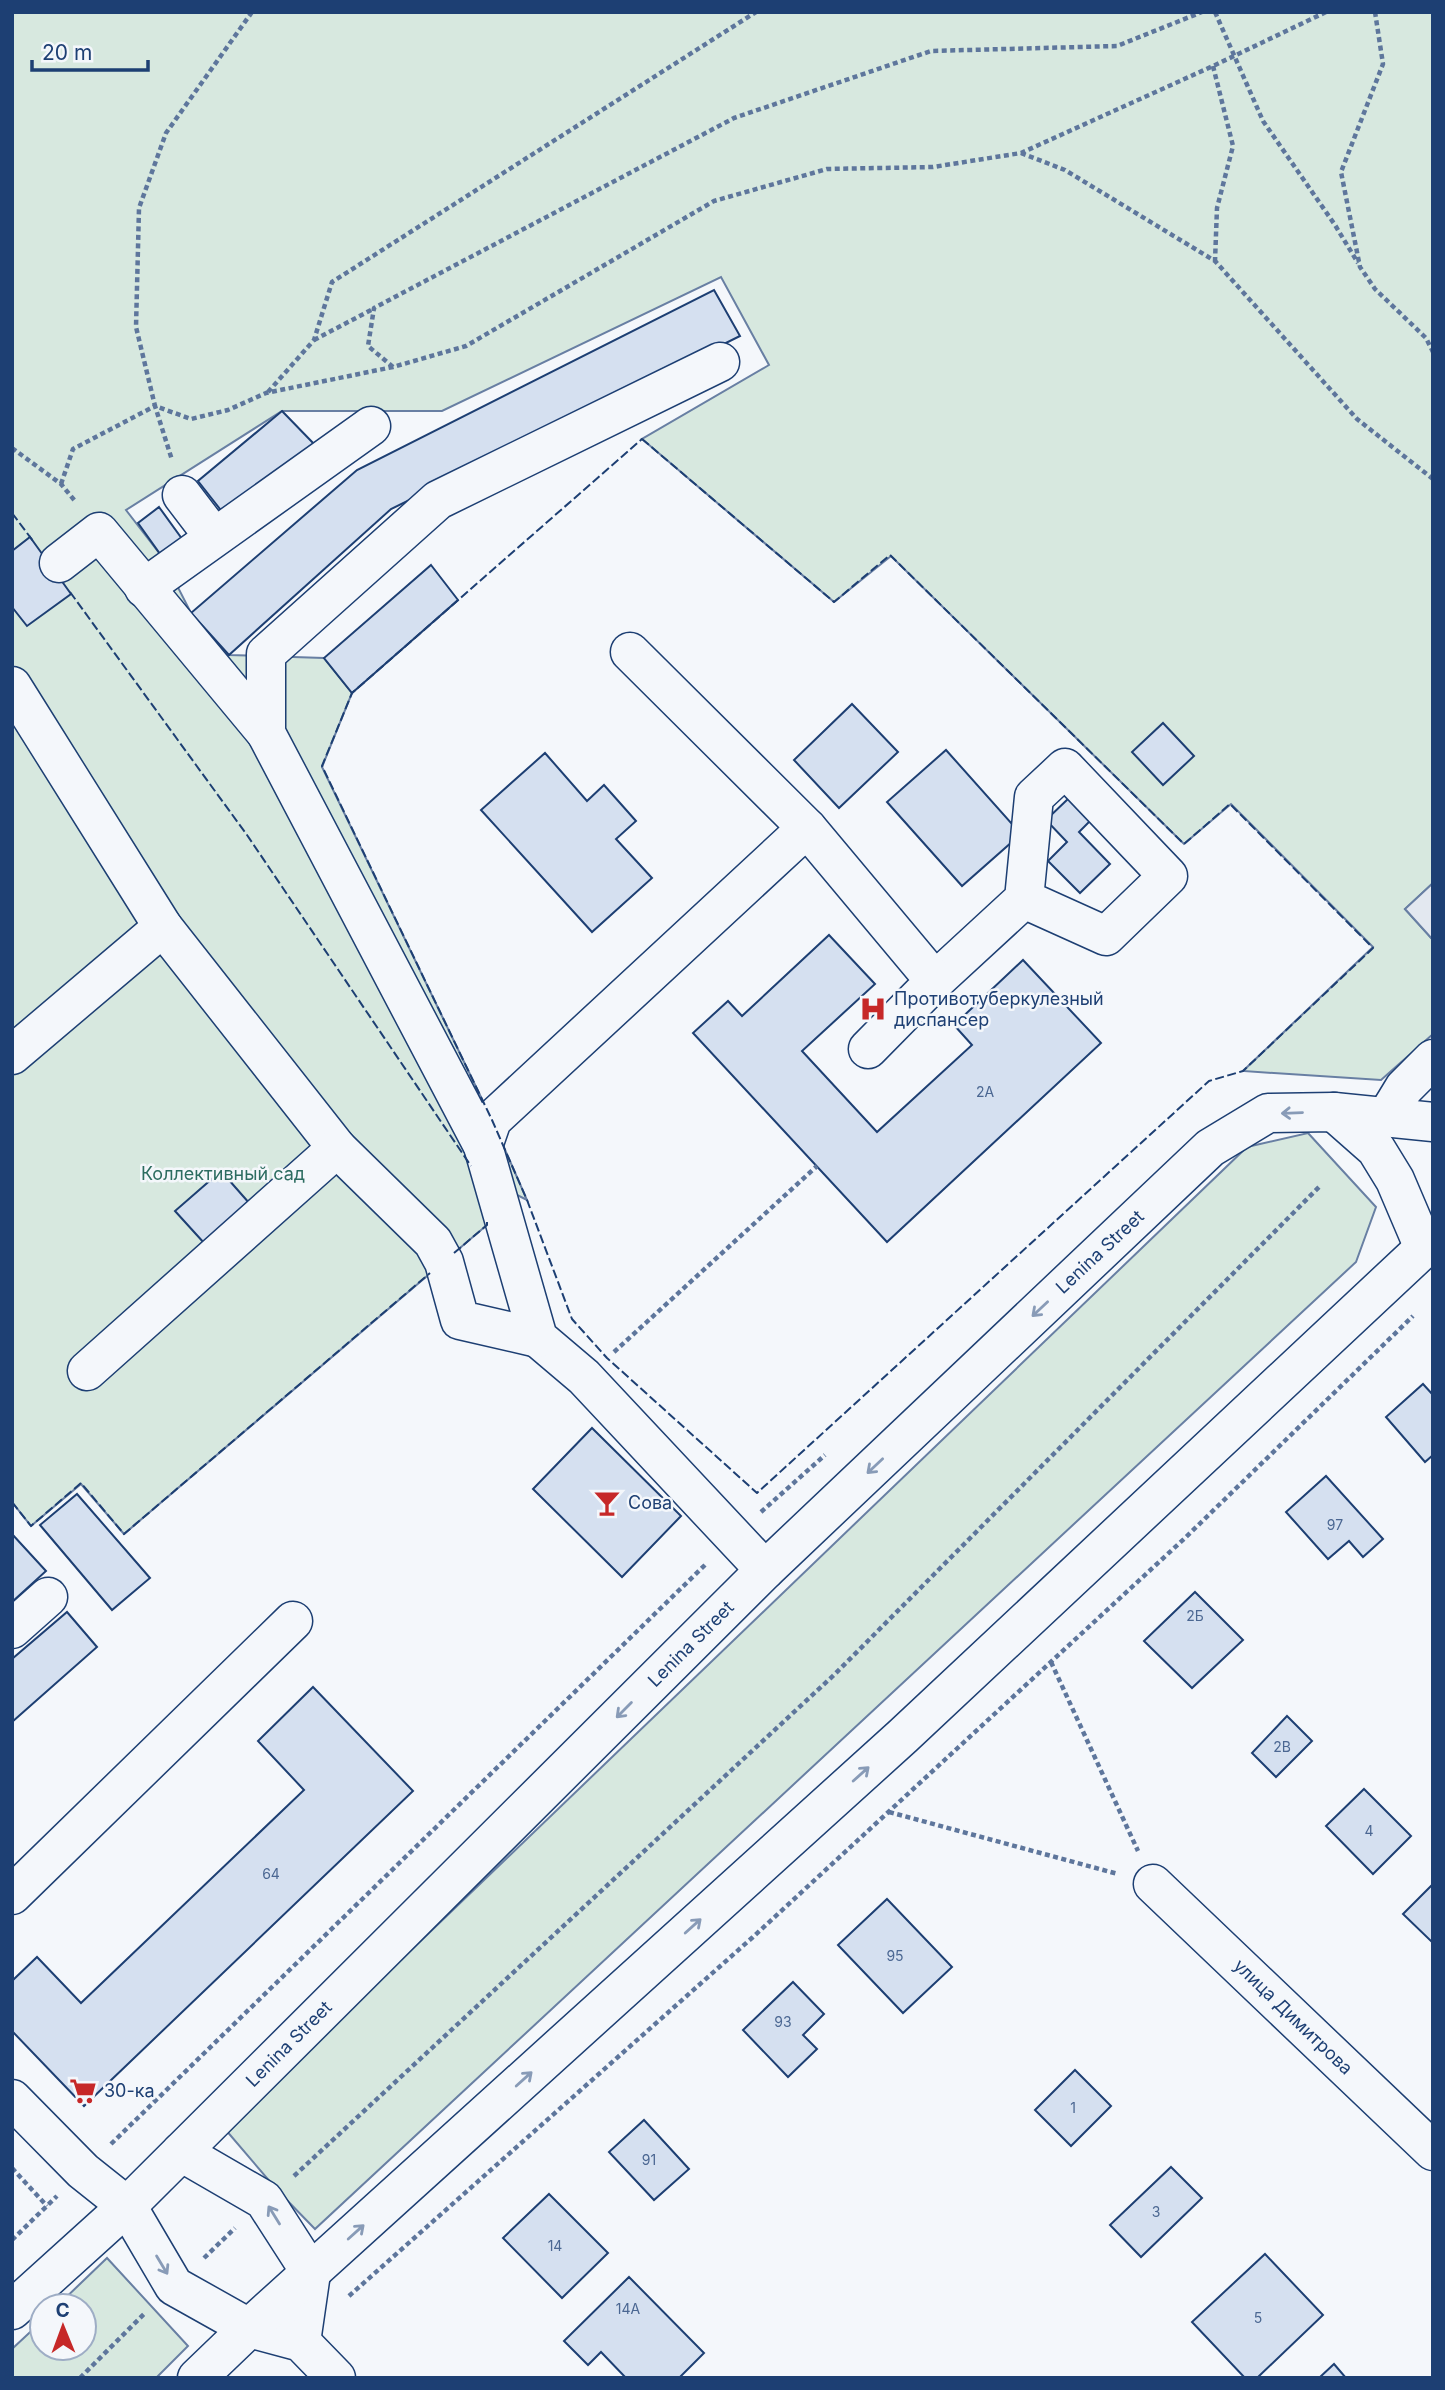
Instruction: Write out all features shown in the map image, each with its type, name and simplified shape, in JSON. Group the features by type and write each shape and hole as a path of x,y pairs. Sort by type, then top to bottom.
{"main road":[{"path":"266,733 266,654 438,500 720,362"},
{"path":"144,588 371,426"},
{"path":"182,495 214,537"},
{"path":"59,563 99,532 266,733 483,1146 538,1338"},
{"path":"630,652 807,828 936,981"},
{"path":"12,686 163,927 337,1148 433,1242 444,1262 460,1320 538,1338 584,1377 765,1570"},
{"path":"483,1146 492,1120 807,828"},
{"path":"868,1048 1024,899"},
{"path":"12,1055 163,927"},
{"path":"1387,1116 1404,1088 1433,1059"},
{"path":"197,2378 903,1736 1428,1247 1395,1180 1376,1149 1334,1111"},
{"name":"Lenina Street","path":"12,2310 127,2206 765,1570 1210,1148 1268,1113 1334,1111 1433,1122"},
{"path":"87,1371 337,1148"},
{"path":"12,1629 48,1597"},
{"path":"12,1895 293,1620"},
{"name":"улица Димитрова","path":"1153,1884 1433,2151"},
{"path":"12,2099 83,2171 127,2206 174,2286 250,2328 301,2342 336,2378"},
{"path":"181,2151 264,2200 311,2273 301,2342"}],"path":[{"path":"182,495 155,406 136,327 139,208 166,133 252,12"},
{"path":"314,340 332,282 756,12"},
{"path":"266,393 314,340 734,118 931,51 1117,46 1202,12"},
{"path":"1214,12 1263,121 1335,225 1375,289 1426,338 1433,352"},
{"path":"61,484 73,449 155,406 191,419 228,410 266,393 393,367 466,346 714,201 827,169 933,167 1021,153 1326,12"},
{"path":"1360,267 1341,172 1383,64 1375,12"},
{"path":"1213,66 1233,146 1217,208 1214,261"},
{"path":"1021,153 1065,170 1214,261 1357,419 1433,479"},
{"path":"374,308 368,346 393,367"},
{"path":"12,448 61,484 99,532"},
{"path":"584,1377 817,1166"},
{"path":"264,2200 278,2191 835,1674 1320,1186"},
{"path":"348,2297 753,1937 889,1812 1185,1538 1421,1309"},
{"path":"1051,1662 1153,1884"},
{"path":"889,1812 1153,1884"},
{"path":"12,2168 47,2206"}],"green space":[{"name":"Коллективный сад","path":"12,12 1433,12 1433,883 1405,909 1433,940 1433,1034 1381,1080 1243,1071 1373,947 1231,804 1184,844 891,556 834,602 642,439 769,365 721,277 442,411 282,411 126,510 163,558 191,613 229,655 324,658 352,693 322,767 492,1120 527,1200 476,1174 487,1225 124,1534 81,1484 31,1526 12,1502"},
{"path":"1308,1133 1376,1207 1356,1262 315,2229 225,2129 1247,1147"},
{"path":"107,2258 188,2346 156,2378 12,2378 12,2349 28,2334 28,2362 98,2362 98,2292 72,2292"}],"shaded area":[{"path":"1433,883 1433,940 1405,909"}],"building":[{"path":"714,290 740,336 391,509 229,655 191,613 357,470"},
{"path":"282,411 315,445 227,518 198,481"},
{"path":"159,507 185,543 163,558 138,523"},
{"path":"30,537 71,594 27,626 12,607 12,551"},
{"path":"431,565 458,600 352,693 324,658"},
{"path":"852,704 898,752 839,808 794,760"},
{"path":"1163,723 1194,756 1163,785 1132,752"},
{"path":"946,750 1021,834 962,886 887,802"},
{"path":"545,753 587,801 604,785 636,821 616,839 652,878 592,932 481,810"},
{"path":"1070,797 1091,820 1079,832 1110,864 1080,893 1048,861 1067,842 1046,820"},
{"path":"829,935 875,984 802,1051 877,1132 972,1045 954,1025 1023,960 1101,1043 887,1242 693,1033 728,1001 742,1016"},
{"path":"221,1171 250,1204 205,1244 175,1211"},
{"path":"1423,1384 1433,1395 1433,1455 1425,1462 1386,1417"},
{"name":"Сова","path":"592,1428 681,1516 622,1577 533,1489"},
{"path":"1326,1476 1383,1539 1363,1557 1349,1541 1328,1559 1286,1512"},
{"path":"77,1494 150,1578 112,1610 40,1525"},
{"path":"12,1534 46,1571 12,1602"},
{"path":"1195,1592 1243,1640 1192,1688 1144,1641"},
{"path":"67,1612 97,1647 12,1722 12,1659"},
{"path":"313,1687 413,1791 84,2106 12,2031 12,1981 37,1957 81,2003 304,1790 258,1741"},
{"path":"1287,1716 1312,1741 1276,1777 1252,1753"},
{"path":"1364,1789 1411,1836 1373,1874 1326,1826"},
{"path":"1433,1884 1433,1943 1403,1914"},
{"path":"887,1899 952,1967 903,2013 838,1945"},
{"path":"793,1982 824,2014 803,2035 817,2049 788,2077 743,2030"},
{"path":"1075,2070 1111,2106 1071,2146 1035,2110"},
{"path":"644,2120 689,2169 654,2200 609,2152"},
{"path":"1171,2167 1202,2198 1141,2257 1110,2225"},
{"path":"549,2194 608,2253 562,2298 503,2238"},
{"path":"1265,2254 1323,2315 1257,2378 1245,2378 1192,2322"},
{"path":"629,2277 704,2353 679,2378 626,2378 601,2352 588,2365 564,2341"},
{"path":"1334,2364 1346,2378 1319,2378"}],"fence":[{"path":"642,439 834,602 890,555 1184,844 1230,804 1373,948 1243,1071 1209,1081 757,1493 607,1358 572,1319 527,1200 492,1120 322,766 352,693 642,439"},
{"path":"12,513 33,541"},
{"path":"70,592 247,835 471,1166"},
{"path":"454,1253 487,1225 487,1222"},
{"path":"12,1502 31,1526 81,1483 124,1534 430,1273"}],"place":[{"name":"Противотуберкулезный диспансер","path":"873,1009"},
{"name":"Сова","path":"607,1503"},
{"name":"30-ка","path":"83,2091"}]}
